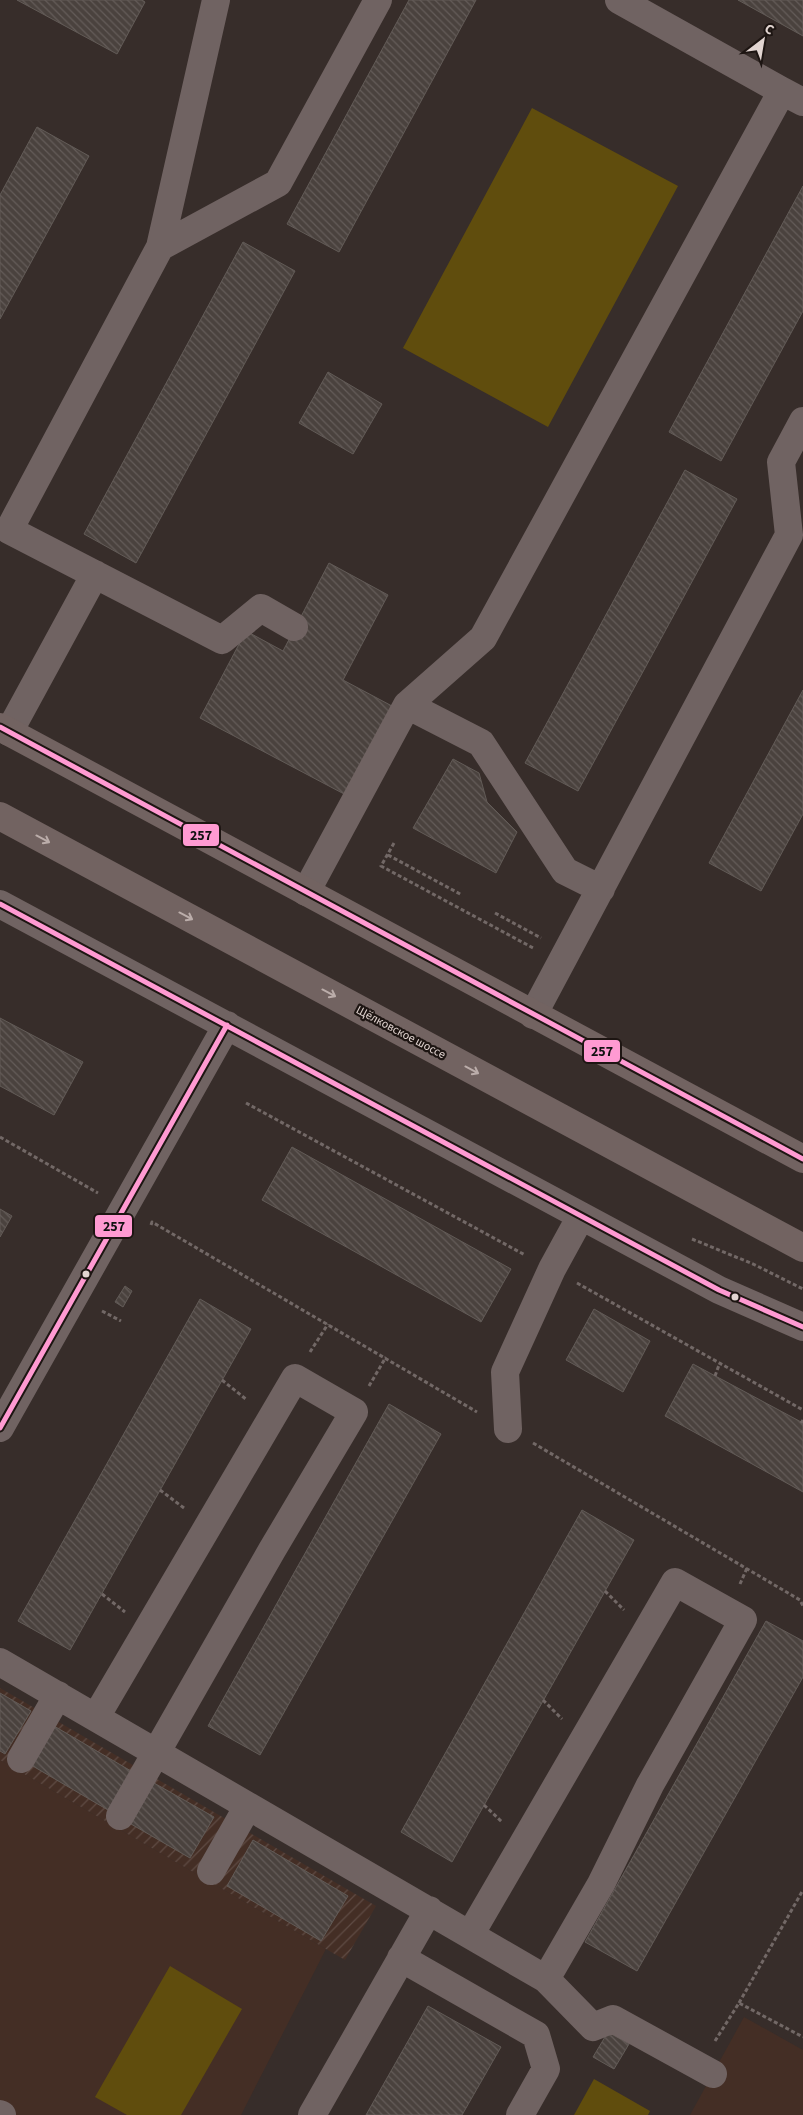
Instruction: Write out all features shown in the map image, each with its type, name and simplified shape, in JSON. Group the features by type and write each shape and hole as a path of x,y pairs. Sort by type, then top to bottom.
{"main road":[{"path":"5,730 803,1160"},
{"name":"Щёлковское шоссе","path":"0,816 803,1248"}],"street":[{"path":"216,0 160,247 9,530 222,640 261,608 294,626"},
{"path":"160,247 278,183 378,0"},
{"path":"306,892 407,705 482,638 793,96 619,0"},
{"path":"533,1015 789,535 782,462 803,421"},
{"path":"5,730 95,574"},
{"path":"407,705 481,743 565,871 601,889"},
{"path":"0,904 719,1290 803,1327"},
{"path":"0,1428 227,1025"},
{"path":"508,1429 505,1372 552,1269 581,1216"},
{"path":"96,1717 295,1378 354,1412 120,1816"},
{"path":"470,1936 674,1582 743,1620 650,1785 601,1884 546,1979"},
{"path":"0,1662 546,1979 592,2027 613,2019 706,2070"},
{"path":"21,1759 58,1695"},
{"path":"211,1871 248,1806"},
{"path":"312,2115 429,1910"},
{"path":"401,1958 536,2035 546,2069 520,2115"}],"path":[{"path":"394,843 381,866 539,951"},
{"path":"388,855 462,894"},
{"path":"495,913 540,937"},
{"path":"0,1138 126,1206"},
{"path":"147,1231 152,1222"},
{"path":"106,1304 102,1311 121,1321"},
{"path":"314,1346 328,1324"},
{"path":"715,1376 719,1365"},
{"path":"706,2070 739,2003 803,1890"},
{"path":"739,2003 803,2038"}],"shaded area":[{"path":"532,108 678,186 548,427 403,348"},
{"path":"0,1688 376,1906 345,1960 0,1760"},
{"path":"0,1760 326,1949 241,2115 0,2115"},
{"path":"170,1966 242,2009 181,2115 127,2115 95,2097"},
{"path":"744,2017 803,2050 803,2115 690,2115"},
{"path":"594,2079 650,2111 648,2115 574,2115"}],"building":[{"path":"17,0 142,0 145,2 117,54"},
{"path":"409,0 476,0 339,252 287,224"},
{"path":"738,0 803,0 803,36"},
{"path":"37,127 89,156 0,319 0,195"},
{"path":"803,186 803,311 721,461 669,432"},
{"path":"243,242 295,271 136,563 84,534"},
{"path":"328,372 382,404 353,454 299,423"},
{"path":"685,470 737,499 578,791 525,763"},
{"path":"329,563 388,595 343,680 392,706 346,795 200,718 246,631 283,651"},
{"path":"803,690 803,814 761,891 709,863"},
{"path":"453,759 479,773 487,802 517,832 496,873 413,828"},
{"path":"0,1018 83,1062 54,1115 0,1086"},
{"path":"292,1147 511,1269 481,1322 262,1200"},
{"path":"0,1209 12,1216 0,1237"},
{"path":"125,1286 132,1291 123,1307 115,1302"},
{"path":"200,1299 251,1329 70,1650 18,1621"},
{"path":"594,1309 650,1341 623,1392 566,1360"},
{"path":"693,1364 803,1423 803,1492 665,1416"},
{"path":"389,1404 441,1434 260,1755 208,1726"},
{"path":"582,1510 634,1540 452,1862 401,1832"},
{"path":"766,1621 803,1641 803,1677 637,1971 585,1942"},
{"path":"0,1693 31,1711 5,1754 0,1751"},
{"path":"54,1726 131,1771 108,1810 31,1765"},
{"path":"154,1783 214,1817 190,1858 131,1824"},
{"path":"253,1840 348,1896 321,1941 227,1886"},
{"path":"428,2006 501,2047 462,2115 366,2115"},
{"path":"608,2032 629,2044 614,2069 593,2057"}],"transit line":[{"name":"257","path":"0,727 803,1159"},
{"name":"257","path":"0,904 719,1290 803,1327"},
{"name":"257","path":"0,1428 227,1025"}]}
